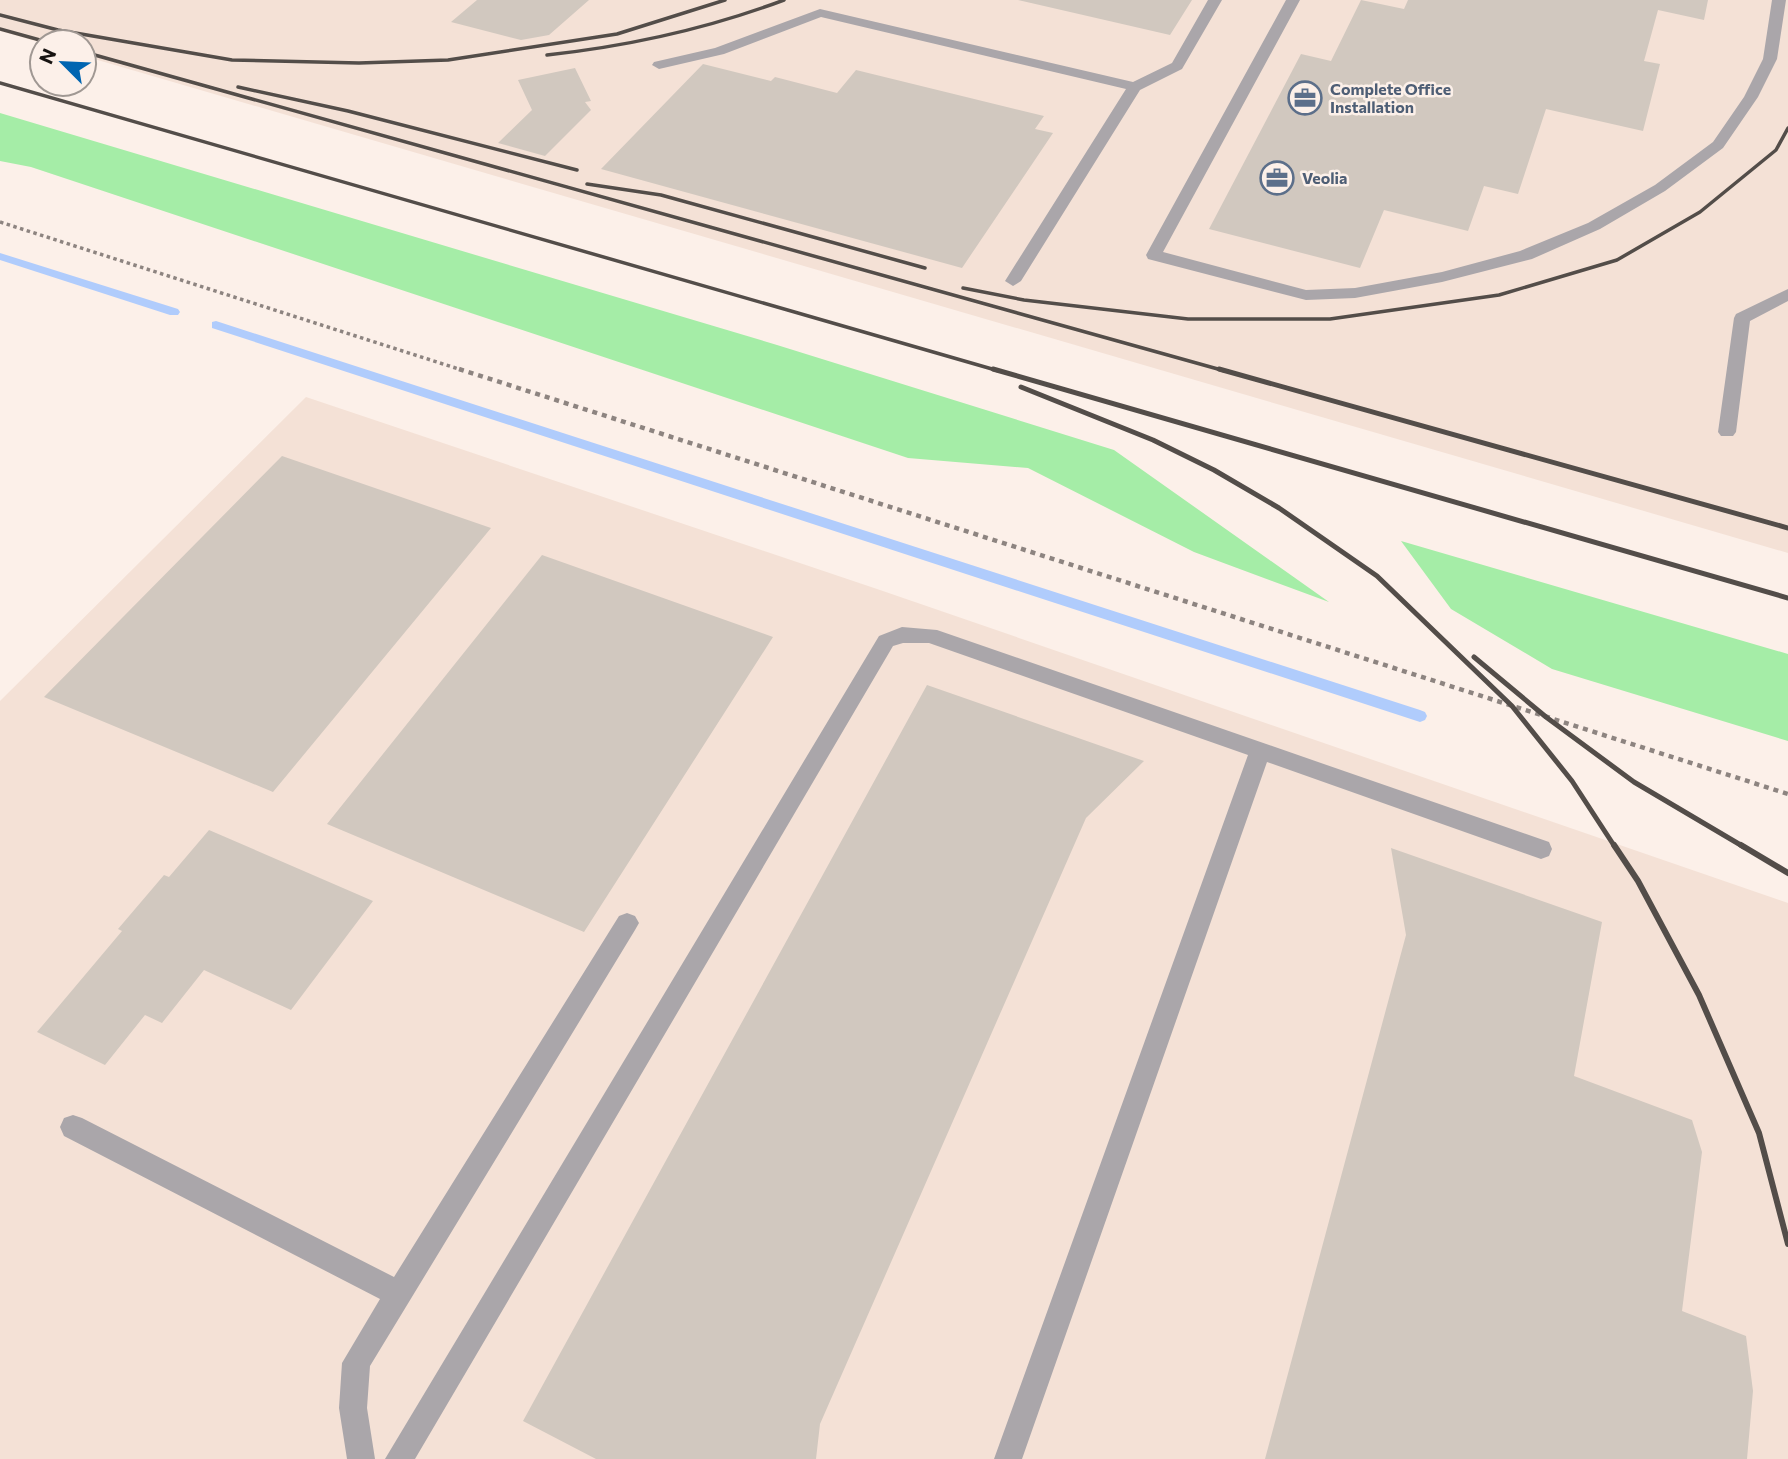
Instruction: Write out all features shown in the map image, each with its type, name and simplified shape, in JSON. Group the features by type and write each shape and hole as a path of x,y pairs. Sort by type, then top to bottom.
{"lane":[{"path":"1013,281 1135,87 1177,65 1215,0"},
{"path":"1293,0 1154,255 1306,295 1355,293 1441,277 1526,255 1594,226 1660,188 1718,145 1751,97 1770,59 1779,0"},
{"path":"659,65 719,51 820,13 1135,87"},
{"path":"1727,432 1742,318 1788,294"},
{"path":"400,1459 886,641 902,635 930,635 1541,849"},
{"path":"1008,1459 1260,751"},
{"path":"361,1459 353,1408 356,1363 627,923"},
{"path":"73,1127 399,1294"}],"path":[{"path":"0,222 1788,794"}],"shaded area":[{"path":"0,0 1788,0 1788,553 98,60 98,28 28,28 28,39 0,31"},
{"path":"306,397 880,590 1788,903 1788,1459 0,1459 0,701"}],"green space":[{"path":"0,113 777,345 1114,450 1329,602 1194,552 1028,468 908,458 31,167 0,161"},
{"path":"1401,541 1788,654 1788,741 1552,669 1451,609"}],"building":[{"path":"477,0 589,0 549,35 521,40 451,22"},
{"path":"1018,0 1192,0 1170,35"},
{"path":"1361,0 1404,9 1408,0 1708,0 1704,20 1658,10 1644,61 1660,64 1643,131 1546,109 1518,194 1484,186 1468,231 1384,210 1360,268 1209,229 1301,54 1331,61"},
{"path":"703,64 771,81 775,77 837,93 856,70 1044,116 1035,129 1053,133 962,268 601,169"},
{"path":"575,68 591,101 585,102 591,110 545,156 498,143 532,110 518,80"},
{"path":"282,456 491,528 273,792 44,697"},
{"path":"542,555 773,637 584,932 327,824"},
{"path":"927,685 1144,761 1086,818 820,1424 816,1459 596,1459 523,1421"},
{"path":"209,830 373,901 291,1010 204,970 162,1023 145,1015 105,1065 37,1032 122,931 118,929 164,875 169,877"},
{"path":"1391,848 1602,922 1574,1076 1692,1120 1702,1152 1682,1311 1746,1336 1753,1391 1747,1459 1265,1459 1406,935"}],"waterway":[{"path":"0,256 174,312"},
{"path":"216,325 1420,716"}],"railway":[{"path":"0,15 58,30 232,60 359,63 448,60 617,34 725,0"},
{"path":"547,55 608,47 667,35 726,20 784,0"},
{"path":"0,29 28,37"},
{"path":"98,56 1225,371"},
{"path":"0,83 999,371"},
{"path":"238,87 348,111 577,170"},
{"path":"963,288 1024,300 1188,319 1330,319 1499,295 1617,260 1700,212 1776,150 1788,128"},
{"path":"587,184 661,195 925,268"},
{"path":"993,369 1788,598"},
{"path":"1219,369 1788,528"},
{"path":"1021,387 1153,440 1214,470 1279,508 1377,576 1512,706 1572,781 1615,847"},
{"path":"1474,657 1546,717 1634,782 1744,847"},
{"path":"1614,845 1638,881 1699,995 1759,1133 1788,1244"},
{"path":"1741,845 1788,873"}],"place":[{"name":"Complete Office Installation","path":"1305,98"},
{"name":"Veolia","path":"1277,178"}]}
